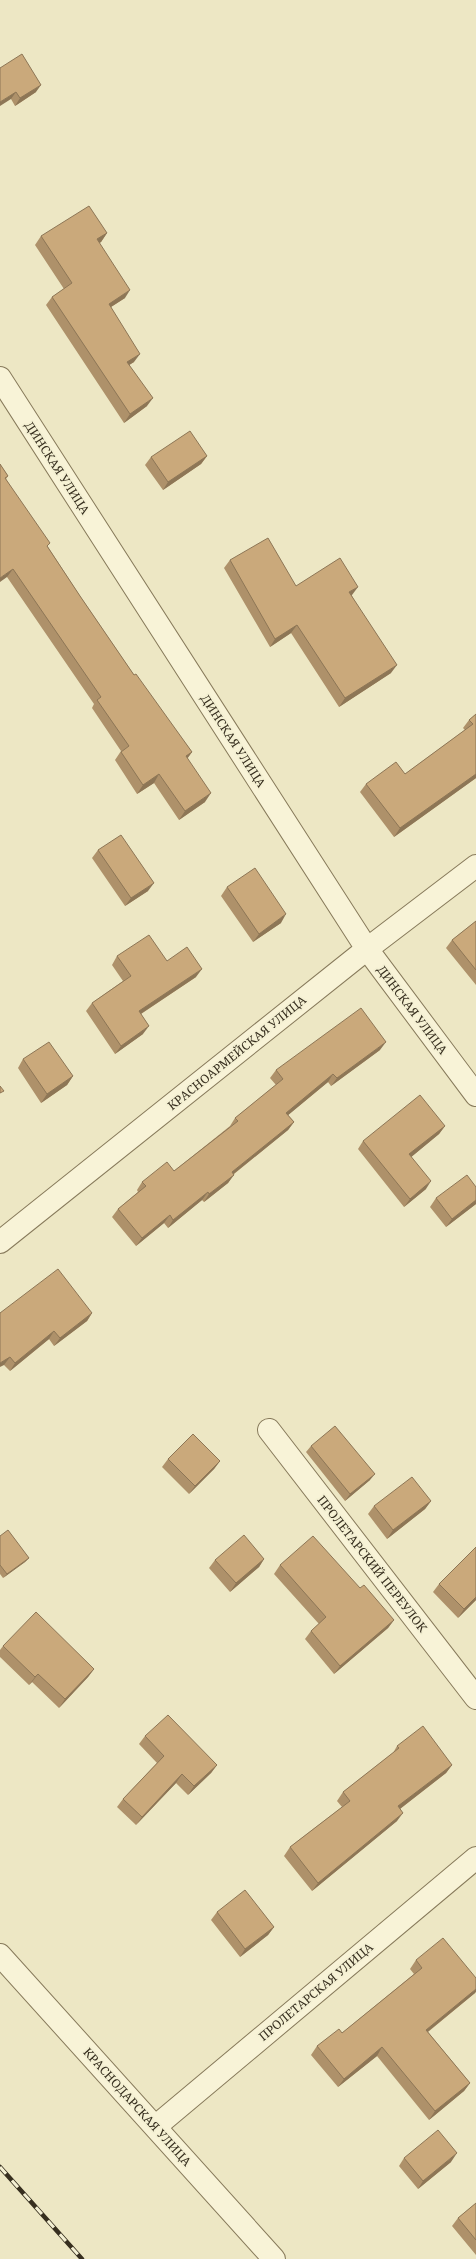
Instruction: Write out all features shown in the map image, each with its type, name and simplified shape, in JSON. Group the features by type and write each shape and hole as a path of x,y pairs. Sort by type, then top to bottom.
{"street":[{"name":"ДИНСКАЯ УЛИЦА","path":"0,378 367,950 476,1095"},
{"name":"КРАСНОАРМЕЙСКАЯ УЛИЦА","path":"0,1242 367,950 476,866"},
{"name":"ПРОЛЕТАРСКИЙ ПЕРЕУЛОК","path":"269,1430 476,1698"},
{"name":"ПРОЛЕТАРСКАЯ УЛИЦА","path":"155,2127 476,1858"},
{"name":"КРАСНОДАРСКАЯ УЛИЦА","path":"0,1955 274,2259"}],"building":[{"path":"22,54 41,85 20,98 16,92 0,102 0,68"},
{"path":"89,206 107,233 97,239 130,290 109,304 140,354 127,362 153,398 130,414 52,297 72,283 41,236"},
{"path":"190,431 207,456 168,482 151,457"},
{"path":"0,464 8,476 5,478 50,543 47,546 80,596 134,675 136,674 192,752 186,756 211,793 185,811 159,774 143,785 121,752 129,746 97,700 101,697 13,569 0,578"},
{"path":"268,538 296,586 340,558 358,587 349,592 397,665 345,698 297,625 275,639 230,560"},
{"path":"476,714 476,774 400,828 366,784 396,762 405,774 473,724 469,720"},
{"path":"121,835 154,883 131,898 98,850"},
{"path":"255,868 286,914 259,934 227,887"},
{"path":"476,921 476,970 452,940"},
{"path":"149,935 167,961 187,947 202,969 139,1011 149,1026 121,1046 92,1003 131,976 117,956"},
{"path":"361,1008 386,1042 337,1078 333,1074 286,1113 294,1122 232,1172 234,1175 209,1194 208,1192 173,1220 170,1215 142,1238 118,1209 146,1186 142,1182 167,1162 174,1171 238,1121 235,1118 283,1079 276,1070"},
{"path":"49,1042 73,1076 47,1094 23,1059"},
{"path":"0,1086 4,1091 0,1093"},
{"path":"420,1095 445,1126 409,1154 431,1181 410,1199 363,1141"},
{"path":"467,1175 476,1187 476,1200 452,1219 436,1198"},
{"path":"58,1269 92,1313 60,1338 54,1331 15,1363 10,1357 0,1363 0,1313"},
{"path":"335,1426 375,1474 350,1494 311,1446"},
{"path":"193,1434 220,1461 195,1486 168,1459"},
{"path":"412,1477 431,1501 393,1530 374,1506"},
{"path":"8,1530 29,1558 7,1574 0,1565 0,1536"},
{"path":"244,1535 264,1559 236,1583 215,1560"},
{"path":"313,1536 360,1588 364,1585 394,1620 340,1666 311,1631 326,1617 280,1565"},
{"path":"476,1547 476,1597 464,1609 439,1584"},
{"path":"36,1612 94,1669 65,1699 38,1674 35,1677 3,1646"},
{"path":"168,1715 217,1765 194,1786 182,1774 142,1817 123,1799 164,1756 145,1736"},
{"path":"423,1726 452,1765 398,1806 403,1813 318,1883 290,1847 350,1801 343,1792 399,1748 397,1746"},
{"path":"245,1890 274,1927 245,1949 217,1912"},
{"path":"443,1938 476,1978 476,1989 426,2030 470,2083 435,2111 382,2047 344,2079 317,2046 339,2029 342,2033 422,1968 416,1960"},
{"path":"438,2130 457,2153 423,2181 404,2158"},
{"path":"476,2203 476,2240 458,2218"}],"railway":[{"path":"0,2167 82,2259"}]}
